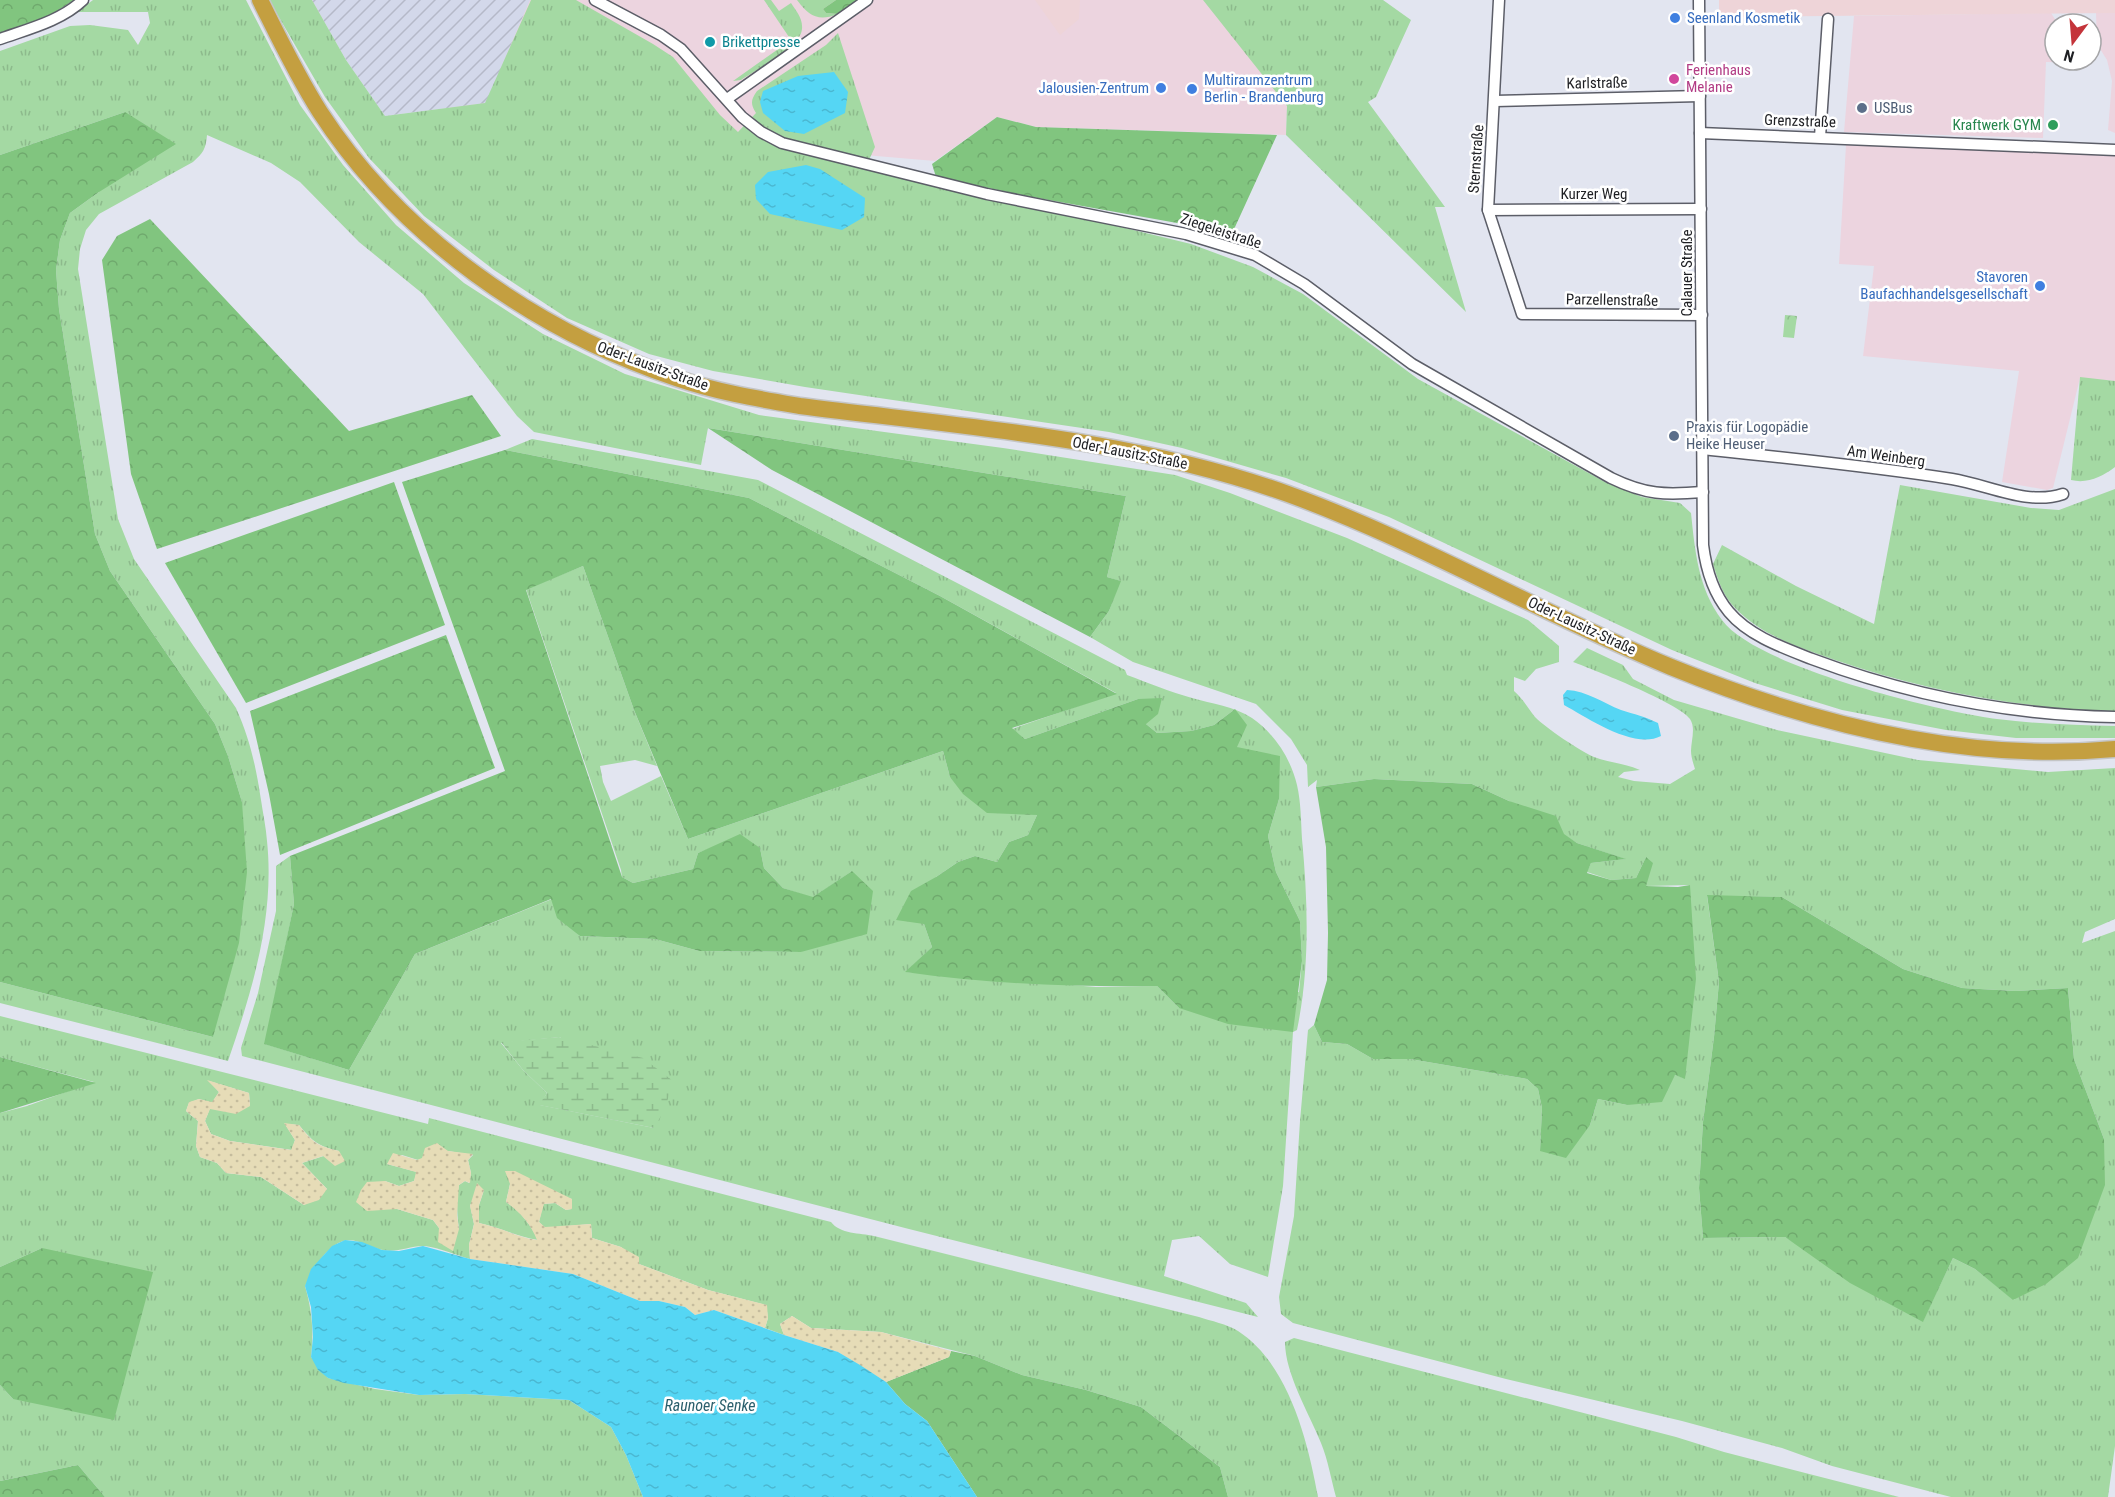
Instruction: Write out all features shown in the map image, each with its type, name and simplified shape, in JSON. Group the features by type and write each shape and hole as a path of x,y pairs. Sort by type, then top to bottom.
{"highway":[{"name":"Oder-Lausitz-Straße","path":"260,0 292,65 321,113 346,147 400,208 439,244 502,293 587,342 631,362 678,379 759,399 1107,447 1180,462 1287,494 1379,532 1670,666 1758,700 1850,727 1934,742 2015,751 2115,750"}],"street":[{"path":"0,39 46,23 65,13 82,0"},
{"name":"Ziegeleistraße","path":"596,0 661,35 681,49 742,117 761,132 790,146 987,194 1186,234 1255,255 1304,284 1412,364 1611,478 1644,491 1669,495 1703,492"},
{"path":"727,99 867,0"},
{"name":"Sternstraße","path":"1499,0 1488,210 1522,314"},
{"name":"Calauer Straße","path":"1699,0 1703,545 1711,581 1730,612 1742,624 1790,650 1844,670 1935,695 2028,710 2115,717"},
{"path":"1820,137 1828,19"},
{"name":"Karlstraße","path":"1495,101 1700,96"},
{"name":"Grenzstraße","path":"1700,133 2115,150"},
{"name":"Kurzer Weg","path":"1488,210 1701,209"},
{"name":"Parzellenstraße","path":"1522,314 1702,315"},
{"name":"Am Weinberg","path":"1703,449 1955,480 2030,498 2044,499 2063,494"}],"shaded area":[{"path":"294,0 1224,0 1287,106 1286,135 1036,127 997,117 935,161 806,150 747,121 738,133 558,182"},
{"path":"312,0 530,0 486,103 385,116 346,60"},
{"path":"1035,0 1080,0 1079,19 1060,35"},
{"path":"1719,0 2115,0 2115,13 1719,17"},
{"path":"2043,13 2043,72 2046,72 2043,138 1844,132 1854,16"},
{"path":"2103,13 2115,13 2115,133 2108,130 2112,81 2107,60 2103,54"},
{"path":"1846,145 2115,154 2115,381 2080,378 2053,488 2047,490 2002,482 2019,371 1863,356 1874,266 1839,264"}],"green space":[{"path":"0,0 74,0 45,19 0,34"},
{"path":"93,0 246,0 300,105 343,165 396,225 464,283 543,334 625,374 759,415 1003,448 1175,475 1230,493 1347,538 1528,620 1559,646 1559,662 1536,669 1525,681 1514,677 1514,691 1535,717 1572,745 1594,757 1640,770 1624,772 1618,777 1634,781 1670,784 1695,769 1691,753 1692,723 1683,712 1670,704 1573,662 1587,648 1623,665 1633,679 1674,700 1777,730 1918,760 2048,772 2115,768 2115,919 2085,932 2082,943 2115,931 2115,1446 2108,1497 1951,1497 1832,1466 1782,1448 1682,1421 1506,1379 1293,1323 1281,1314 1279,1297 1294,1216 1308,1030 1314,1025 1322,1042 1347,1044 1373,1059 1410,1059 1527,1079 1538,1089 1542,1108 1540,1151 1590,1125 1598,1099 1627,1105 1675,1075 1684,1078 1690,885 1645,886 1646,857 1636,878 1611,880 1587,872 1591,863 1625,859 1577,843 1509,801 1472,784 1374,779 1316,787 1317,780 1308,787 1307,765 1291,739 1256,704 1133,662 1090,637 1109,611 1120,581 1107,577 1126,496 708,428 701,465 534,432 517,416 423,294 359,242 300,182 271,163 207,135 203,150 193,162 99,214 86,230 80,249 78,269 118,519 134,559 236,708 252,753 265,826 269,869 265,926 260,953 228,1061 0,1003 0,982 213,1037 242,802 228,756 215,724 110,571 95,534 59,309 56,270 60,240 70,213 99,192 125,112 0,155 0,51 70,26 90,25 128,30 138,45 150,23 148,12 77,12","holes":["1707,896 1782,897 1903,969 1962,988 2015,991 2068,988 2074,1059 2104,1139 2014,1300 1975,1269 1953,1258 1923,1321 1785,1237 1703,1238 1699,1188 1703,1122 1719,982"]},
{"path":"269,0 312,0 346,60 385,116 485,103 531,0 576,0 653,44 673,57 720,115 738,132 756,113 752,102 757,91 826,45 838,33 875,147 868,162 820,154 1191,244 1253,267 1303,294 1418,379 1605,482 1642,497 1680,503 1691,513 1699,569 1714,608 1722,620 1741,637 1771,654 1808,670 1893,697 2012,721 2115,726 2115,738 2016,738 1946,730 1842,710 1755,683 1672,650 1389,517 1286,478 1182,448 1109,432 805,387 713,371 649,354 567,318 494,270 424,216 369,158 325,97"},
{"path":"764,0 771,0 779,11 791,3 801,21 800,36 777,57 741,80 733,81 791,40"},
{"path":"797,0 836,0 823,9 826,13 838,14 825,17 814,16"},
{"path":"836,0 858,0 838,14 826,13 823,9"},
{"path":"1203,0 1383,0 1411,20 1376,97 1368,102 1445,207 1435,207 1466,312 1286,135 1287,106"},
{"path":"125,112 176,144 70,213 60,240 56,270 59,309 95,534 110,571 215,724 228,756 242,802 247,872 239,943 213,1037 0,982 0,155"},
{"path":"997,117 1036,127 1277,135 1230,238 1177,223 936,177 932,164"},
{"path":"150,219 349,431 472,395 501,436 157,549 131,474 102,260 117,236"},
{"path":"1785,315 1797,316 1794,338 1783,337"},
{"path":"2080,377 2115,381 2115,467 2100,477 2077,481 2071,480"},
{"path":"708,428 1126,496 1107,577 1121,581 1109,611 1090,637 772,470"},
{"path":"532,439 758,480 1125,670 1127,675 1184,696 1234,709 1214,725 1191,731 1157,733 1146,724 1138,699 1025,739 1012,729 1116,693 940,596 749,498 505,450"},
{"path":"505,450 749,498 940,596 1117,694 1012,728 1025,739 1138,699 1162,698 1158,714 1146,724 1157,733 1191,731 1214,725 1235,709 1247,725 1237,747 1280,756 1279,799 1268,836 1276,872 1300,921 1302,961 1293,1032 1228,1024 1179,1008 1157,986 1031,984 905,972 932,947 924,924 896,920 911,891 958,862 975,856 997,862 1009,842 1028,835 1037,815 987,813 963,794 950,777 943,751 688,839 634,710 583,566 526,590 622,877 633,883 693,869 698,853 740,834 760,848 764,868 783,888 813,897 852,871 873,891 867,934 801,952 699,951 655,939 580,936 557,918 551,899 415,954 349,1070 264,1044 294,904 290,856 505,771 402,482"},
{"path":"394,482 445,625 246,703 165,563"},
{"path":"1900,485 2031,508 2059,510 2115,489 2115,711 2007,702 1900,680 1806,650 1780,639 1756,626 1727,598 1713,564 1722,545 1796,586 1874,624"},
{"path":"583,566 634,710 657,766 635,760 600,766 603,782 611,801 661,776 688,839 943,751 950,777 1037,815 1028,835 1009,842 997,862 975,856 958,862 936,877 924,924 932,947 906,972 1096,987 1157,986 1179,1008 1299,992 1302,961 1300,921 1276,872 1268,836 1279,799 1237,747 1235,710 1260,724 1280,747 1291,766 1300,805 1306,887 1306,959 1297,1030 1293,1032 1283,1186 1268,1277 1230,1264 1199,1236 1172,1240 1164,1276 1246,1303 1258,1317 242,1056 241,1048 258,993 276,911 276,866 290,856 294,904 265,1044 349,1070 415,954 552,899 580,936 655,939 699,951 801,952 852,871 813,898 783,888 764,868 760,848 716,846 698,853 693,869 633,883 622,877 526,589","holes":["560,1037 654,1128 540,1105 547,1093 523,1070 501,1043"]},
{"path":"446,635 495,768 280,855 250,711"},
{"path":"1374,779 1472,784 1509,801 1556,816 1564,834 1577,843 1626,859 1591,863 1587,873 1611,880 1636,878 1646,857 1653,863 1646,886 1690,885 1696,979 1685,1079 1675,1075 1662,1102 1627,1105 1598,1099 1590,1125 1566,1158 1540,1151 1542,1108 1538,1089 1527,1079 1410,1059 1373,1059 1347,1044 1322,1042 1314,1025 1327,980 1326,847 1316,787"},
{"path":"1707,895 1782,897 1903,969 1962,988 2015,991 2068,988 2074,1059 2104,1139 2105,1185 2078,1258 2046,1284 2013,1300 1975,1269 1953,1258 1923,1322 1850,1283 1785,1237 1703,1238 1699,1188 1703,1122 1719,982"},
{"path":"0,1016 428,1124 429,1118 831,1222 845,1231 874,1236 1224,1325 1238,1331 1256,1345 1271,1363 1283,1384 1302,1429 1318,1497 1228,1497 1220,1467 1141,1407 1086,1390 1022,1375 975,1356 881,1332 811,1328 792,1316 780,1324 784,1335 765,1328 768,1318 766,1305 708,1290 639,1264 621,1247 592,1238 591,1224 545,1228 539,1222 543,1204 555,1203 566,1210 571,1209 572,1199 510,1184 506,1202 525,1219 538,1240 479,1223 479,1205 484,1190 470,1205 474,1224 469,1245 470,1259 425,1246 389,1251 353,1240 343,1241 330,1249 320,1260 305,1286 312,1321 311,1357 328,1378 375,1389 419,1395 465,1394 569,1400 611,1427 626,1455 643,1497 105,1497 78,1465 0,1481 0,1385 13,1399 42,1248 0,1267 0,1113 27,1106 94,1082 0,1057","holes":["209,1081 249,1093 250,1105 236,1113 210,1108 205,1121 211,1134 230,1141 292,1150 295,1140 285,1124 299,1125 316,1142 339,1151 302,1163 327,1189 304,1205 261,1177 226,1173 217,1163 200,1157 196,1146 198,1121 186,1111 189,1103 199,1099 212,1103 219,1092","448,1151 473,1155 468,1160 471,1173 469,1183 465,1181 459,1185 457,1196 459,1229 439,1228 433,1220 397,1209 385,1181 399,1186 414,1181 417,1172 387,1164 402,1155 418,1160"]},
{"path":"559,1037 643,1058 673,1081 665,1109 654,1128 539,1105 547,1093 523,1070 501,1042"},
{"path":"0,1057 96,1083 0,1113"},
{"path":"42,1248 153,1272 114,1420 13,1399 0,1385 0,1267"},
{"path":"1294,1338 1899,1497 1336,1497 1323,1449 1289,1367 1285,1342"},
{"path":"951,1351 975,1356 1022,1375 1086,1390 1141,1407 1220,1467 1228,1497 977,1497 927,1421 905,1404 886,1382 949,1357"},
{"path":"78,1465 105,1497 0,1497 0,1481"}],"sand":[{"path":"207,1080 249,1093 250,1106 236,1114 210,1109 205,1121 211,1134 230,1141 291,1150 295,1140 284,1123 299,1125 316,1143 339,1151 345,1161 335,1166 323,1156 302,1163 327,1189 319,1200 304,1205 261,1177 226,1173 217,1163 200,1157 196,1146 198,1121 186,1111 189,1102 199,1099 212,1102 219,1092"},
{"path":"437,1143 448,1151 473,1154 468,1160 471,1173 470,1183 465,1181 459,1185 457,1215 459,1229 453,1251 438,1242 439,1228 433,1220 397,1209 367,1211 356,1202 367,1182 385,1181 399,1186 414,1181 416,1172 387,1164 393,1153 417,1160 422,1158 425,1148"},
{"path":"505,1171 515,1171 572,1199 572,1209 566,1210 555,1203 544,1204 539,1222 545,1227 591,1224 592,1238 621,1247 639,1257 639,1264 708,1290 767,1305 768,1318 765,1328 714,1310 695,1315 685,1307 659,1301 640,1301 573,1274 470,1259 469,1245 474,1224 470,1206 477,1183 484,1190 479,1205 479,1223 537,1240 524,1219 506,1202 510,1184"},
{"path":"792,1316 811,1328 881,1332 951,1351 949,1357 886,1382 838,1352 784,1335 780,1324"}],"water":[{"path":"834,72 848,92 845,113 804,134 785,131 763,113 760,102 763,91 798,76"},
{"path":"806,165 820,169 865,198 864,217 842,230 770,214 756,199 755,185 768,172"},
{"path":"1567,690 1588,695 1658,723 1661,736 1638,739 1611,731 1564,705 1563,695"},
{"name":"Raunoer Senke","path":"345,1240 362,1242 382,1250 399,1251 423,1246 470,1259 573,1274 640,1301 659,1301 685,1307 695,1315 714,1310 838,1352 886,1382 905,1404 927,1421 977,1497 643,1497 626,1455 611,1427 569,1400 465,1394 419,1395 344,1383 328,1378 318,1370 311,1357 313,1337 311,1307 305,1286 311,1269 332,1246"}],"place":[{"name":"Seenland Kosmetik","path":"1675,18"},
{"name":"Brikettpresse","path":"710,42"},
{"name":"Ferienhaus Melanie","path":"1674,79"},
{"name":"Jalousien-Zentrum","path":"1161,88"},
{"name":"Multiraumzentrum Berlin - Brandenburg","path":"1192,89"},
{"name":"USBus","path":"1862,108"},
{"name":"Kraftwerk GYM","path":"2053,125"},
{"name":"Stavoren Baufachhandelsgesellschaft","path":"2040,286"},
{"name":"Praxis für Logopädie Heike Heuser","path":"1674,436"}]}
